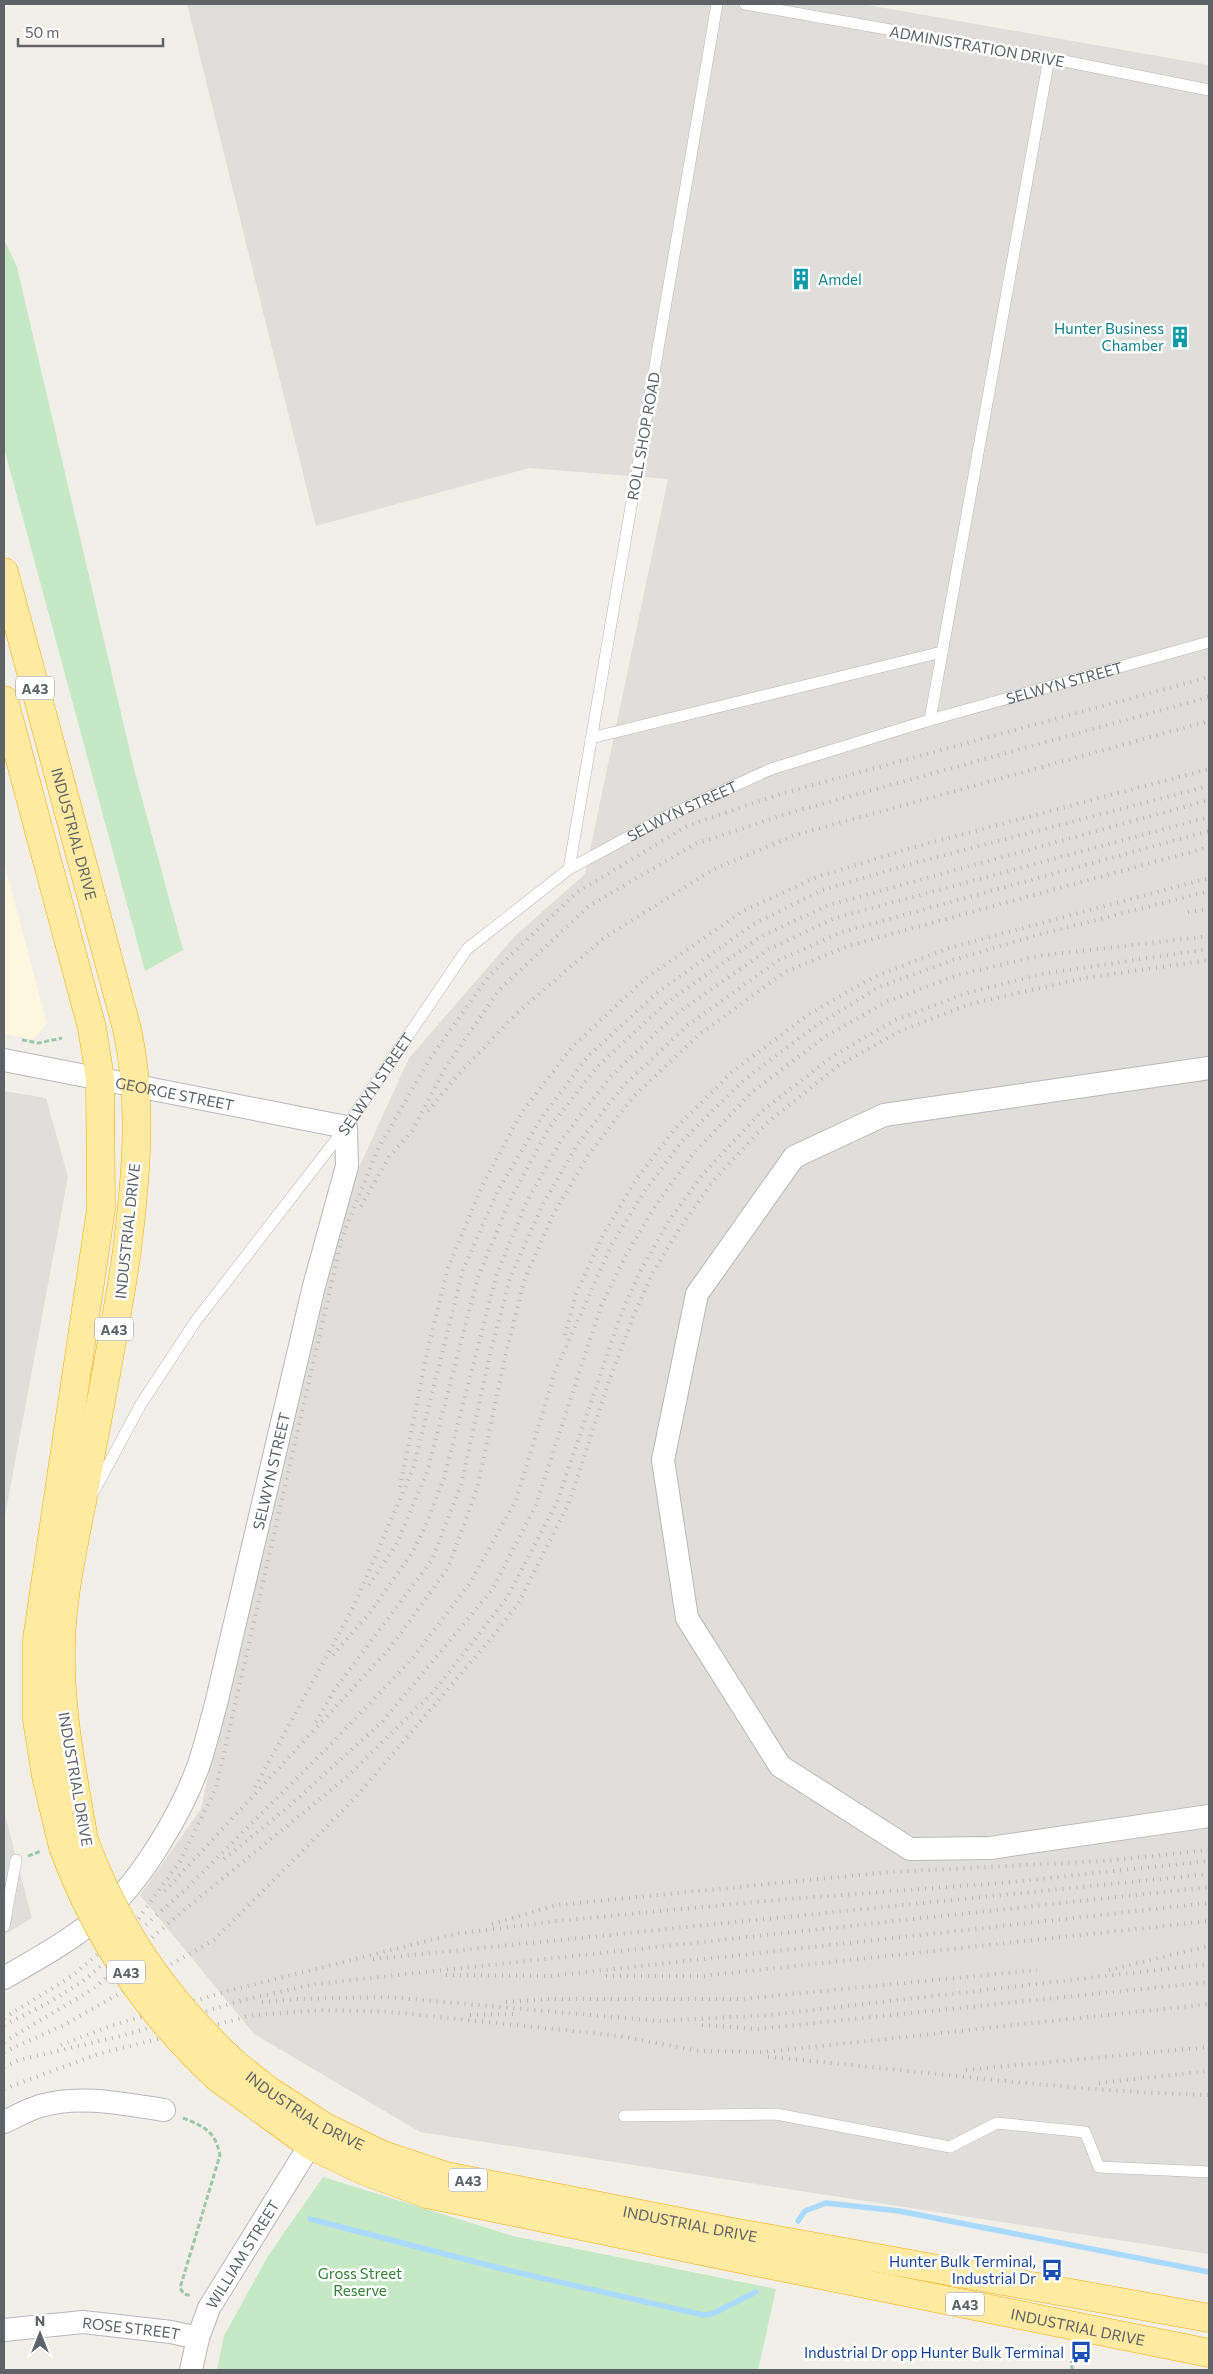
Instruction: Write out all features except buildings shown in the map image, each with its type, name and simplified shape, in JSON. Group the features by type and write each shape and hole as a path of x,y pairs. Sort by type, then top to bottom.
{"highway":[{"name":"INDUSTRIAL DRIVE","path":"4,572 127,1029 135,1084 136,1135 132,1210 120,1297 78,1520 61,1644 64,1725 74,1843 90,1909 106,1942 123,1969 166,2026 226,2071 310,2145 365,2171 427,2194 711,2254 1209,2353"},
{"name":"INDUSTRIAL DRIVE","path":"4,700 92,1028 100,1078 101,1209 37,1639 38,1720 46,1776 74,1843"},
{"name":"INDUSTRIAL DRIVE","path":"226,2071 268,2090 323,2126 383,2155 446,2176 727,2231 1209,2318"}],"street":[{"name":"GEORGE STREET","path":"4,1060 135,1084 346,1127"},
{"path":"1209,1068 884,1115 794,1157 697,1294 663,1460 687,1618 780,1766 910,1849 990,1848 1209,1816"},
{"name":"SELWYN STREET","path":"4,1978 56,1948 107,1910 145,1866 176,1814 198,1767 216,1704 314,1286 347,1166 346,1127"},
{"path":"4,2122 40,2106 75,2101 100,2100 164,2110"},
{"name":"WILLIAM STREET","path":"191,2370 198,2338 209,2308 310,2145"},
{"name":"ROSE STREET","path":"4,2330 83,2322 171,2332 198,2338"}],"lane":[{"name":"ROLL SHOP ROAD","path":"568,868 717,4"},
{"name":"ADMINISTRATION DRIVE","path":"745,4 1049,58 1209,90"},
{"path":"930,720 1049,58"},
{"name":"SELWYN STREET","path":"346,1127 466,949 568,868 665,816 771,769 930,720 1209,642"},
{"path":"591,738 942,652"},
{"path":"78,1520 141,1404 195,1322 346,1127"},
{"path":"4,1926 16,1860"},
{"path":"624,2116 776,2114 950,2147 997,2123 1085,2132 1099,2167 1209,2172"}],"path":[{"path":"13,1039 51,1044 62,1038"},
{"path":"164,2110 205,2128 217,2140 220,2155 180,2288 184,2294 193,2297"},
{"path":"1071,2365 1073,2370"}],"shaded area":[{"path":"187,4 862,4 1209,65 1209,2254 420,2132 254,2034 140,1895 201,1809 270,1488 340,1209 409,1058 515,936 585,874 668,479 529,468 316,526"},
{"path":"4,863 47,1024 33,1039 4,1034"},
{"path":"4,1091 46,1098 68,1177 4,1521"},
{"path":"4,1811 32,1918 4,1935"}],"green space":[{"path":"4,239 17,267 134,769 183,950 145,971 4,448"},
{"name":"Gross Street Reserve","path":"323,2177 513,2236 776,2289 758,2370 217,2370 224,2336 268,2256"}],"waterway":[{"path":"798,2221 805,2211 826,2203 899,2211 1209,2272"},
{"path":"310,2219 507,2270 703,2315 712,2314 756,2292"}],"railway":[{"path":"4,2018 72,1976 136,1922 180,1861 216,1788 342,1237 378,1149 429,1060 488,977 576,893 687,826 780,794 1209,677"},
{"path":"361,1206 389,1157 412,1131 444,1070 499,990 589,906 695,844 789,813 1209,697"},
{"path":"428,1111 457,1076 516,1014 605,937 714,869 795,835 1209,721"},
{"path":"400,1487 428,1348 448,1268 482,1186 522,1112 572,1047 646,978 743,911 817,877 911,848 1209,769"},
{"path":"255,1787 353,1608 413,1469 463,1270 498,1190 540,1120 588,1056 658,992 752,925 822,890 918,862 1209,786"},
{"path":"369,1585 396,1545 427,1472 478,1277 511,1198 549,1128 597,1067 666,1003 760,937 829,905 1209,800"},
{"path":"333,1655 368,1615 412,1553 424,1529 444,1478 497,1273 528,1199 562,1139 611,1076 676,1014 769,949 835,918 1209,817"},
{"path":"316,1722 335,1689 432,1560 461,1485 490,1354 510,1278 542,1206 577,1145 623,1086 688,1025 779,960 842,932 1209,831"},
{"path":"165,1891 390,1648 448,1568 477,1489 505,1357 525,1278 554,1213 589,1154 633,1097 700,1034 785,972 851,945 1209,847"},
{"path":"565,1335 576,1294 602,1237 635,1181 674,1130 733,1071 809,1014 874,977 949,948 1209,878"},
{"path":"4,2025 50,2002 86,1979 189,1886 332,1743 412,1659 470,1583 516,1500 555,1372 612,1244 644,1192 682,1141 744,1080 814,1027 879,987 953,960 1034,936 1209,891"},
{"path":"1188,912 1209,909"},
{"path":"224,1859 286,1809 383,1721 492,1590 536,1505 601,1306 626,1255 656,1205 692,1155 751,1093 823,1038 886,1002 958,975 1038,956 1209,936"},
{"path":"4,2042 93,1989 177,1916 349,1775 434,1691 507,1598 557,1502 622,1311 642,1268 670,1219 704,1173 762,1111 833,1056 895,1020 967,993 1042,974 1209,949"},
{"path":"4,2052 64,2025 214,1940 356,1797 494,1635 518,1604 569,1503 609,1381 652,1274 680,1228 714,1180 768,1122 838,1066 900,1031 970,1004 1085,978 1209,960"},
{"path":"492,1924 557,1905 889,1872 1105,1861 1209,1850"},
{"path":"61,2045 113,2025 228,1991 455,1934 557,1921 776,1900 1001,1883 1209,1861"},
{"path":"373,1959 1209,1874"},
{"path":"4,2067 19,2060 121,2036 244,2000 315,1984 1209,1887"},
{"path":"446,1975 551,1976 1209,1903"},
{"path":"606,1976 703,1976 1209,1921"},
{"path":"1109,1970 1209,1946"},
{"path":"262,2002 297,1999 387,1997 660,2021 769,2015 1209,1964"},
{"path":"506,2002 547,1999 741,1999 1037,1970"},
{"path":"702,2025 758,2029 1209,1982"},
{"path":"4,2089 98,2054 254,2015 324,2010 391,2012 620,2036 699,2051 765,2052 1209,2004"},
{"path":"470,2015 515,2014"},
{"path":"966,2070 1209,2047"},
{"path":"768,2057 1044,2085 1209,2095"},
{"path":"1099,2083 1209,2071"}],"place":[{"name":"Amdel","path":"801,279"},
{"name":"Hunter Business Chamber","path":"1180,337"},
{"name":"Hunter Bulk Terminal, Industrial Dr","path":"1052,2270"},
{"name":"Industrial Dr opp Hunter Bulk Terminal","path":"1081,2352"}]}
